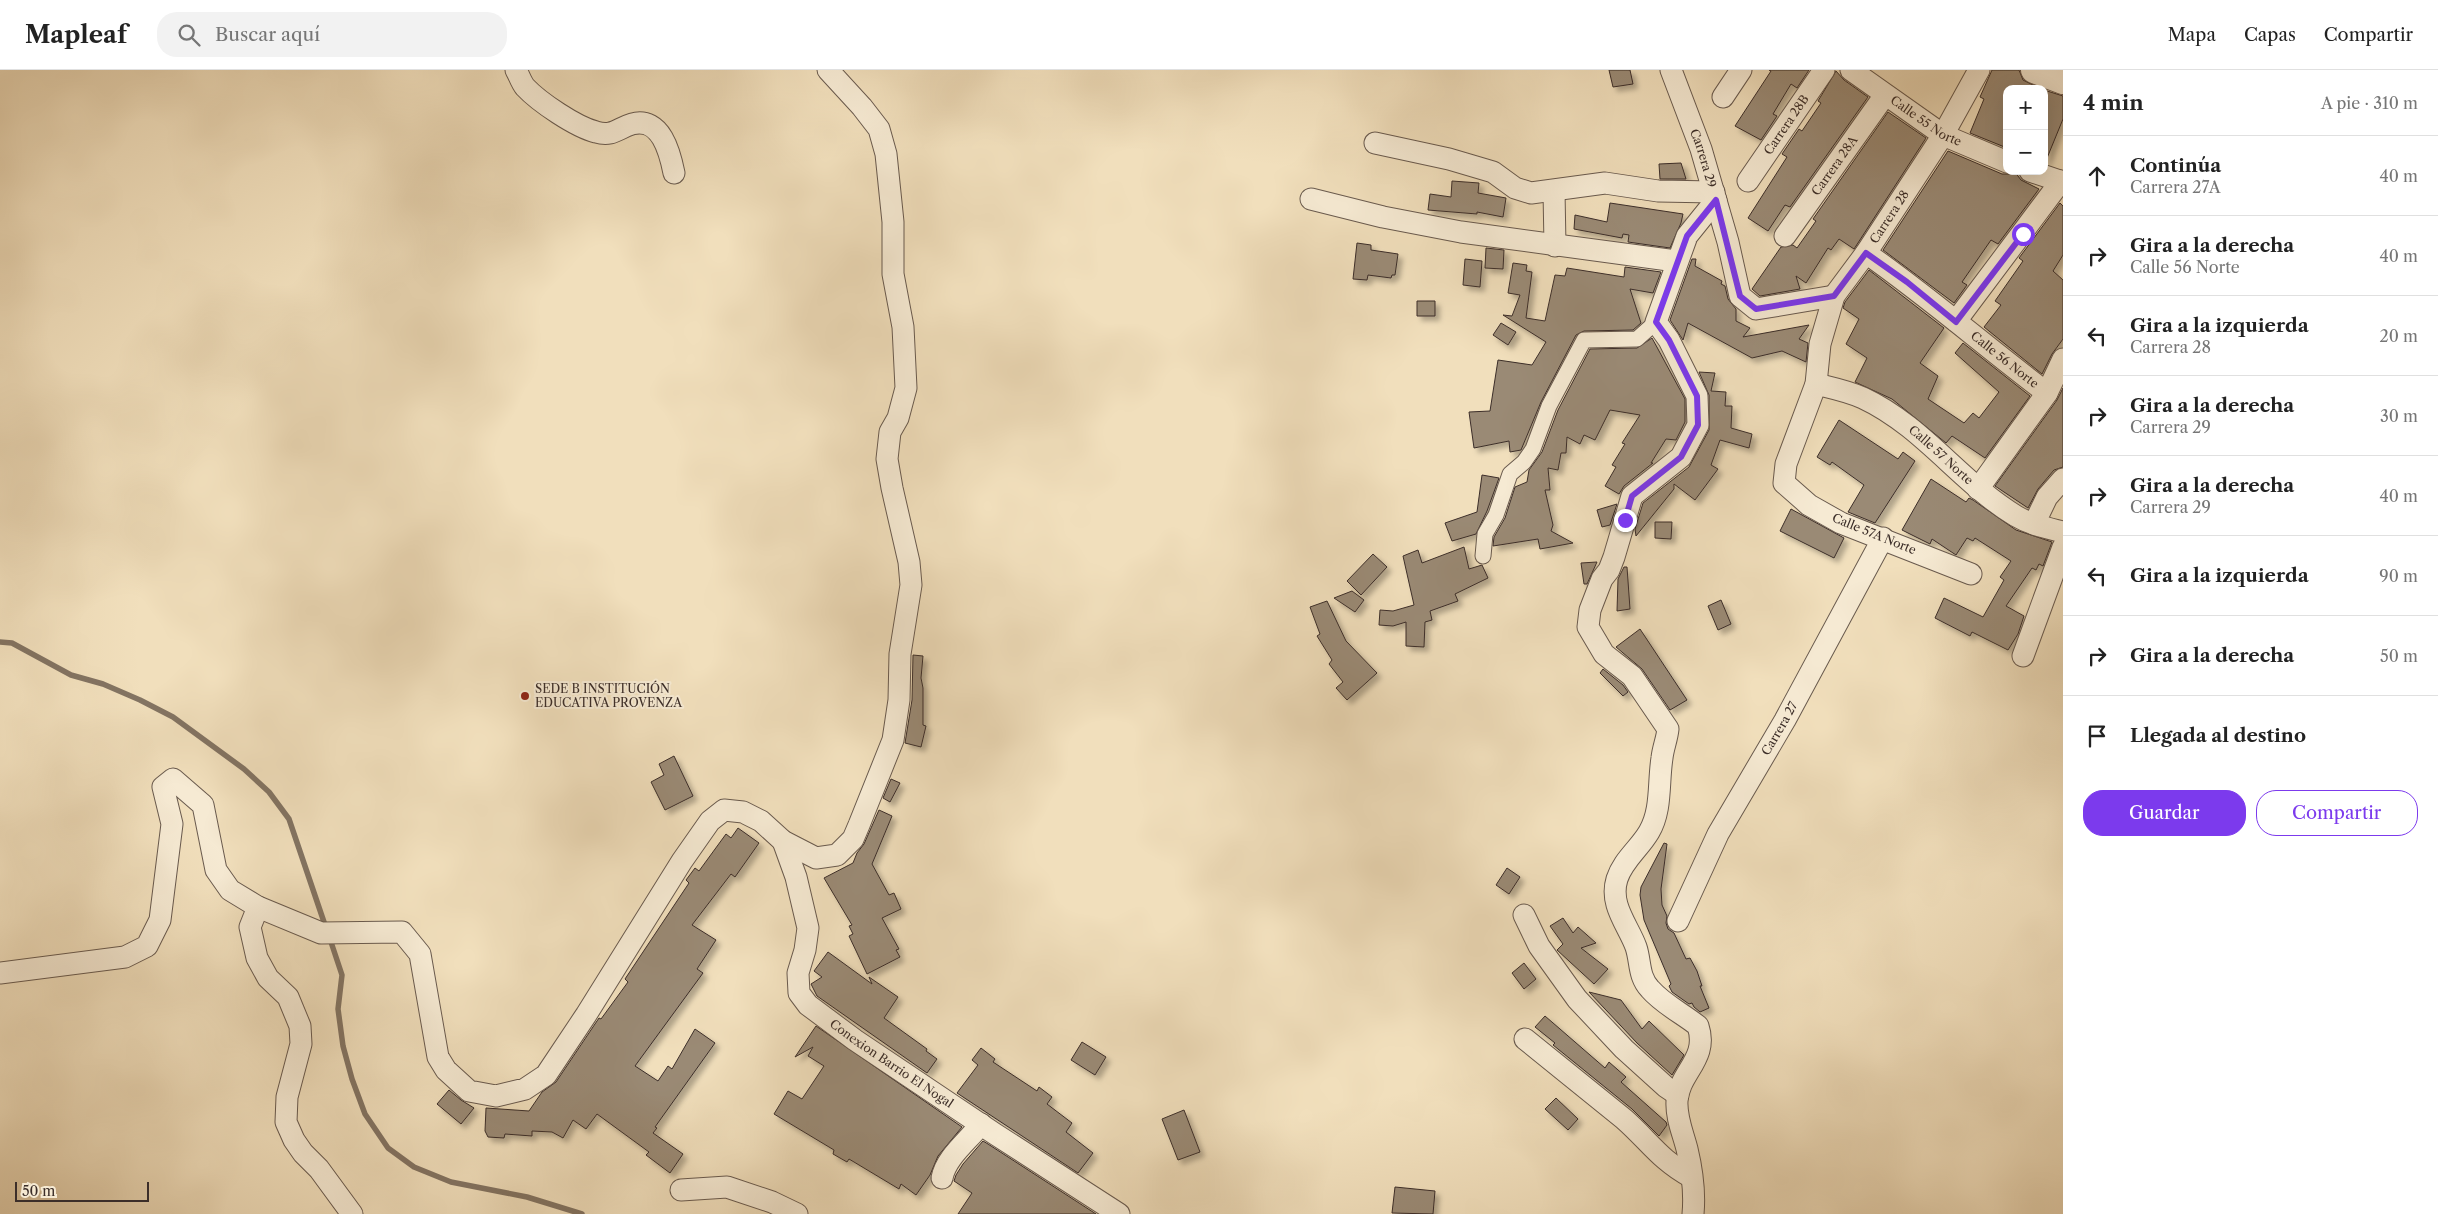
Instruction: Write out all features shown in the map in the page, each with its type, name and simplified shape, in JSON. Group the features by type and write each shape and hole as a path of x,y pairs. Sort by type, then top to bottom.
{"street":[{"path":"516,70 524,86 544,104 596,132 615,133 632,124 651,126 660,135 669,150 674,173"},
{"path":"0,973 125,957 147,946 160,920 172,824 163,787 174,779 203,805 216,870 230,890 258,907 321,933 402,932 420,954 438,1058 446,1070 469,1091 496,1096 525,1089 546,1075 710,820 724,810 743,812 761,821 783,842 816,858 837,856 853,839 893,740 899,700 900,654 911,585 909,562 887,458 890,432 898,418 906,388 903,326 893,274 893,222 884,142 879,129 862,106 828,70"},
{"name":"Carrera 29","path":"1671,70 1701,150 1715,196 1740,296 1756,309 1834,296"},
{"path":"1722,98 1741,70"},
{"name":"Carrera 28B","path":"1748,181 1824,70"},
{"name":"Calle 55 Norte","path":"1850,70 1943,135 2003,160"},
{"name":"Carrera 28","path":"1784,483 1786,464 1816,384 1820,344 1834,296 1866,253 1943,135 1979,70"},
{"path":"2034,70 2063,81"},
{"name":"Carrera 28A","path":"1785,236 1885,95"},
{"path":"1375,143 1449,159 1492,172 1515,188 1531,193 1605,183 1658,191 1715,196 1687,236 1676,261 1656,322 1636,339 1584,340 1549,406 1533,448 1524,462 1510,474 1496,515 1485,534 1483,556"},
{"path":"1956,322 2062,182 2042,175"},
{"path":"1554,190 1555,246"},
{"path":"1311,199 1383,217 1461,232 1676,261"},
{"name":"Calle 56 Norte","path":"1866,253 1907,282 2047,393"},
{"path":"1656,322 1669,340 1697,396 1698,425 1681,457 1632,496 1609,570 1602,579 1590,610 1588,627 1604,654 1632,676 1668,729 1668,737 1661,760 1655,819 1648,833 1622,868 1617,880 1615,897 1620,916 1637,949 1640,974 1648,987 1666,1004 1698,1026 1700,1032 1698,1055 1678,1095 1676,1111 1688,1155 1694,1200 1693,1214"},
{"path":"1978,490 2047,393 2063,359"},
{"name":"Calle 57 Norte","path":"1816,384 1863,398 1890,414 1948,460 1978,490 2017,517 2063,532"},
{"path":"2034,524 2047,497 2063,479"},
{"name":"Calle 57A Norte","path":"1784,483 1797,497 1841,523 1971,574"},
{"name":"Carrera 27","path":"1678,921 1718,834 1786,720 1883,538"},
{"path":"2023,656 2063,547"},
{"name":"Conexion Barrio El Nogal","path":"783,842 796,877 808,928 805,950 798,973 799,993 808,1005 980,1124 1119,1214"},
{"path":"258,907 250,927 257,958 268,978 288,997 300,1026 301,1044 287,1097 286,1122 303,1153 319,1169 352,1214"},
{"path":"1524,915 1539,946 1576,999 1624,1049 1666,1087 1678,1095"},
{"path":"1525,1039 1572,1075 1626,1121 1670,1165 1691,1177"},
{"path":"942,1178 950,1159 969,1140 980,1124"},
{"path":"681,1190 727,1187 772,1202 797,1214"}],"building":[{"path":"1609,70 1630,70 1633,84 1613,87"},
{"path":"1769,70 1809,70 1797,88 1791,84 1773,114 1777,116 1761,140 1735,126 1771,71"},
{"path":"1992,70 2019,70 2023,80 2033,85 2003,85 2003,146 1970,133 1984,99 1980,97"},
{"path":"1836,71 1844,80 1868,97 1790,207 1785,205 1768,231 1748,218 1787,157 1782,154 1799,129 1802,131 1821,103 1818,101"},
{"path":"2048,91 2063,96 2063,119 2048,156"},
{"path":"1888,112 1926,138 1854,249 1839,239 1831,250 1828,248 1806,283 1796,276 1800,289 1760,296 1752,289 1781,247 1793,245 1797,248 1816,221 1813,219"},
{"path":"1948,151 2003,175 2017,175 2021,180 2039,189 1998,244 1991,240 1962,282 1967,285 1954,303 1883,250"},
{"path":"1681,163 1686,179 1660,179 1659,164"},
{"path":"1452,181 1479,183 1478,193 1506,198 1503,217 1477,212 1477,214 1428,210 1430,194 1451,197"},
{"path":"1610,203 1683,214 1670,248 1628,242 1629,235 1623,234 1622,238 1574,229 1575,215 1607,222"},
{"path":"2060,203 2063,206 2063,255 2053,271 2063,280 2063,339 2052,354 2042,374 1984,327 2001,305 1995,301 2023,261 2019,258"},
{"path":"1357,243 1371,245 1371,250 1398,254 1395,275 1392,275 1391,278 1368,275 1367,280 1353,279"},
{"path":"1486,248 1504,250 1503,269 1485,268"},
{"path":"1465,259 1482,261 1480,287 1463,285"},
{"path":"1692,259 1696,259 1695,266 1722,281 1721,284 1725,286 1728,299 1736,309 1736,321 1750,328 1743,337 1809,325 1799,339 1808,343 1806,362 1782,351 1752,358 1688,323 1683,340 1670,320"},
{"path":"1513,263 1527,265 1526,271 1532,272 1526,318 1545,321 1555,275 1565,276 1567,268 1624,277 1625,267 1661,272 1653,293 1630,289 1641,323 1633,330 1584,331 1576,335 1541,402 1521,450 1510,452 1509,441 1474,448 1469,412 1490,411 1498,360 1532,365 1546,342 1503,315 1512,316 1520,295 1508,293"},
{"path":"1869,270 1944,328 1920,363 1938,376 1928,399 1964,423 1973,413 1979,418 1999,392 1955,353 1963,343 2030,396 1985,458 1952,436 1946,443 1892,399 1855,382 1867,358 1846,344 1859,319 1843,308 1845,302"},
{"path":"1417,301 1435,301 1435,316 1417,316"},
{"path":"1501,323 1516,332 1508,345 1493,335"},
{"path":"1652,338 1685,399 1685,422 1676,440 1666,439 1651,463 1653,463 1624,486 1619,494 1605,486 1616,467 1612,465 1625,444 1622,443 1640,415 1610,410 1595,440 1584,435 1580,444 1567,437 1566,453 1561,453 1558,470 1548,468 1550,490 1545,490 1553,525 1551,531 1573,543 1540,549 1538,539 1493,546 1494,537 1505,518 1515,487 1527,482 1529,470 1542,452 1558,410 1590,349 1637,348"},
{"path":"1699,372 1715,373 1711,391 1726,392 1725,406 1732,406 1731,428 1752,434 1749,448 1720,440 1711,465 1718,469 1695,500 1674,484 1674,489 1636,536 1635,529 1643,503 1689,467 1709,430 1709,395"},
{"path":"2063,388 2063,467 2054,470 2038,489 2028,508 1995,486 2057,400"},
{"path":"1839,420 1898,459 1903,452 1915,461 1875,523 1848,512 1864,485 1832,462 1830,465 1817,457"},
{"path":"1482,475 1499,478 1487,511 1476,534 1452,541 1445,523 1477,512"},
{"path":"1931,479 1966,502 1969,498 1973,500 2016,530 2052,542 2043,566 2039,564 2036,570 2032,568 2006,606 2024,616 2018,634 2008,650 1972,632 1970,636 1935,618 1944,598 1983,617 2004,580 2000,577 2011,561 1975,538 1973,541 1967,538 1956,555 1932,539 1930,544 1902,530"},
{"path":"1617,504 1610,525 1602,527 1597,510"},
{"path":"1791,509 1844,538 1834,558 1780,531"},
{"path":"1655,522 1672,522 1671,539 1655,538"},
{"path":"1464,547 1469,569 1482,565 1488,578 1455,594 1458,601 1430,611 1432,620 1425,622 1424,647 1406,646 1406,622 1393,626 1379,625 1380,610 1393,611 1414,605 1403,556 1418,550 1422,563"},
{"path":"1373,554 1387,567 1361,595 1347,581"},
{"path":"1597,562 1587,584 1584,584 1581,563"},
{"path":"1624,567 1627,567 1630,609 1617,611 1618,579"},
{"path":"1352,591 1364,600 1355,612 1334,598"},
{"path":"1721,600 1731,624 1718,630 1708,606"},
{"path":"1327,601 1346,641 1377,673 1347,700 1336,688 1343,682 1329,664 1332,660 1317,636 1320,634 1310,607"},
{"path":"1640,629 1687,700 1670,710 1642,669 1616,647"},
{"path":"913,655 923,656 921,678 923,688 923,725 926,726 921,747 905,743 912,700"},
{"path":"1603,669 1623,685 1628,692 1623,696 1600,673"},
{"path":"674,756 693,796 665,810 651,782 664,775 659,764"},
{"path":"891,779 900,783 890,802 883,798"},
{"path":"879,810 892,816 872,864 889,895 894,893 901,909 882,918 899,949 896,950 900,957 867,974 849,936 853,934 849,926 852,925 824,878 853,863 857,853 864,844"},
{"path":"738,828 759,843 735,877 731,874 692,925 716,940 697,969 703,973 635,1066 658,1081 668,1066 672,1069 695,1029 715,1043 655,1127 657,1128 653,1133 683,1154 670,1173 646,1155 649,1152 597,1114 586,1129 573,1120 563,1138 552,1132 532,1131 532,1136 505,1134 504,1138 488,1137 485,1131 486,1108 529,1111 542,1092 556,1082 599,1018 601,1019 628,982 625,979 689,883 686,880 695,868 699,871 726,834 731,838"},
{"path":"1664,843 1667,844 1661,889 1662,905 1667,916 1666,923 1668,929 1674,933 1686,959 1690,958 1697,971 1702,986 1700,986 1709,1008 1700,1012 1692,1003 1689,1004 1672,992 1669,986 1671,984 1644,920 1640,895 1641,887"},
{"path":"1507,868 1520,877 1509,894 1496,885"},
{"path":"1563,918 1573,933 1578,927 1596,943 1581,948 1608,969 1594,984 1557,950 1563,944 1550,926"},
{"path":"828,952 872,984 869,977 898,997 884,1018 927,1049 926,1051 937,1059 927,1073 817,996 811,984 822,977 814,971"},
{"path":"1524,963 1536,979 1524,989 1512,973"},
{"path":"1589,992 1621,1000 1642,1029 1649,1021 1684,1055 1672,1075 1637,1043"},
{"path":"1545,1016 1605,1068 1609,1062 1626,1077 1621,1082 1666,1122 1667,1125 1659,1136 1632,1109 1553,1045 1555,1043 1535,1027"},
{"path":"816,1026 962,1127 938,1156 930,1175 916,1195 901,1184 899,1189 849,1159 847,1162 833,1154 834,1150 774,1114 788,1091 802,1099 824,1066 808,1056 813,1047 795,1057"},
{"path":"1082,1042 1106,1057 1095,1075 1071,1060"},
{"path":"981,1048 995,1059 993,1062 1037,1091 1039,1087 1052,1097 1047,1104 1072,1123 1066,1132 1093,1153 1078,1173 957,1093 978,1065 972,1060"},
{"path":"449,1090 474,1108 461,1124 437,1104"},
{"path":"1556,1098 1578,1119 1568,1130 1545,1109"},
{"path":"1184,1110 1200,1152 1178,1160 1162,1119"},
{"path":"983,1141 1096,1214 958,1214 972,1193 954,1181 956,1175"},
{"path":"1395,1187 1435,1191 1433,1214 1392,1213"}],"waterway":[{"path":"0,642 12,643 71,675 103,684 173,717 244,769 269,792 289,819 326,928"},
{"path":"329,936 342,975 338,1009 343,1046 352,1079 365,1114 388,1148 414,1167 451,1182 527,1197 582,1214"}],"place":[{"name":"SEDE B INSTITUCIÓN EDUCATIVA PROVENZA","path":"525,696"}],"route":[{"path":"1625,520 1628,503 1632,496 1681,457 1698,425 1697,396 1669,340 1656,322 1676,261 1687,236 1716,200 1740,296 1756,309 1834,296 1866,253 1907,282 1956,322 1986,280 2023,234"}]}
